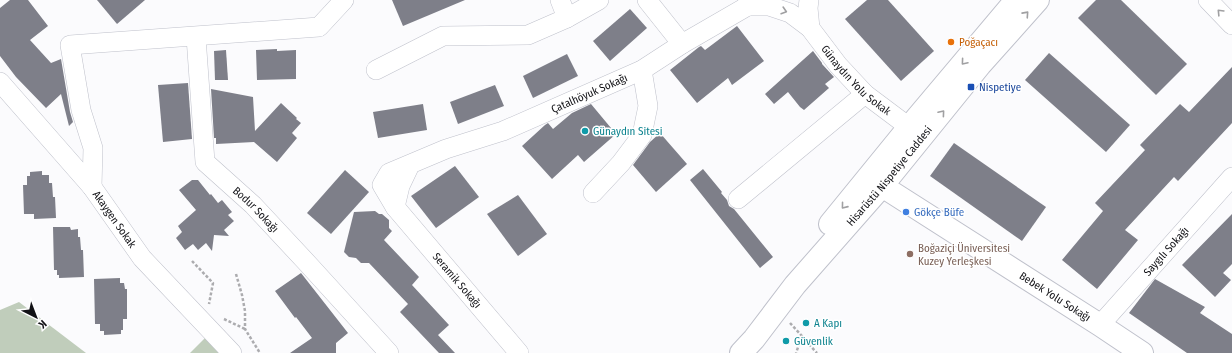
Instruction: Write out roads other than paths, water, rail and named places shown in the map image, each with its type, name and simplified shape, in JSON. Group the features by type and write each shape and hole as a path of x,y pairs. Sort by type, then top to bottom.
{"main road":[{"path":"740,353 761,310 875,181 909,127 1016,0"},
{"name":"Hisarüstü Nispetiye Caddesi","path":"740,353 754,339 875,181 1038,0"},
{"name":"Bebek Yolu Sokağı","path":"875,181 1142,353"}],"street":[{"path":"92,187 93,148 81,110 70,45 319,28 344,0"},
{"path":"560,0 567,18"},
{"path":"376,70 443,36 528,35 567,18 599,0"},
{"path":"646,0 682,44"},
{"path":"809,0 808,8 810,28"},
{"path":"1208,0 1232,25"},
{"name":"Çatalhöyuk Sokağı","path":"410,165 446,150 503,131 642,70 682,44 752,3"},
{"name":"Günaydın Yolu Sokak","path":"752,3 769,6 790,13 810,28 838,65 865,94 909,127"},
{"name":"Bodur Sokağı","path":"196,37 205,162 258,210 389,353"},
{"path":"593,193 621,163 642,136 648,106 642,70"},
{"name":"Akaygen Sokak","path":"0,82 92,187 142,258 232,353"},
{"path":"738,199 865,94"},
{"name":"Seramik Sokağı","path":"410,165 389,173 382,185 395,207 519,353"},
{"name":"Saygılı Sokağı","path":"1100,325 1232,177"}],"place":[{"name":"Poğaçacı","path":"951,42"},
{"name":"Nispetiye","path":"971,87"},
{"name":"Günaydın Sitesi","path":"585,131"},
{"name":"Gökçe Büfe","path":"906,212"},
{"name":"Boğaziçi Üniversitesi Kuzey Yerleşkesi","path":"910,254"},
{"name":"A Kapı","path":"806,323"},
{"name":"Güvenlik","path":"786,341"}]}
